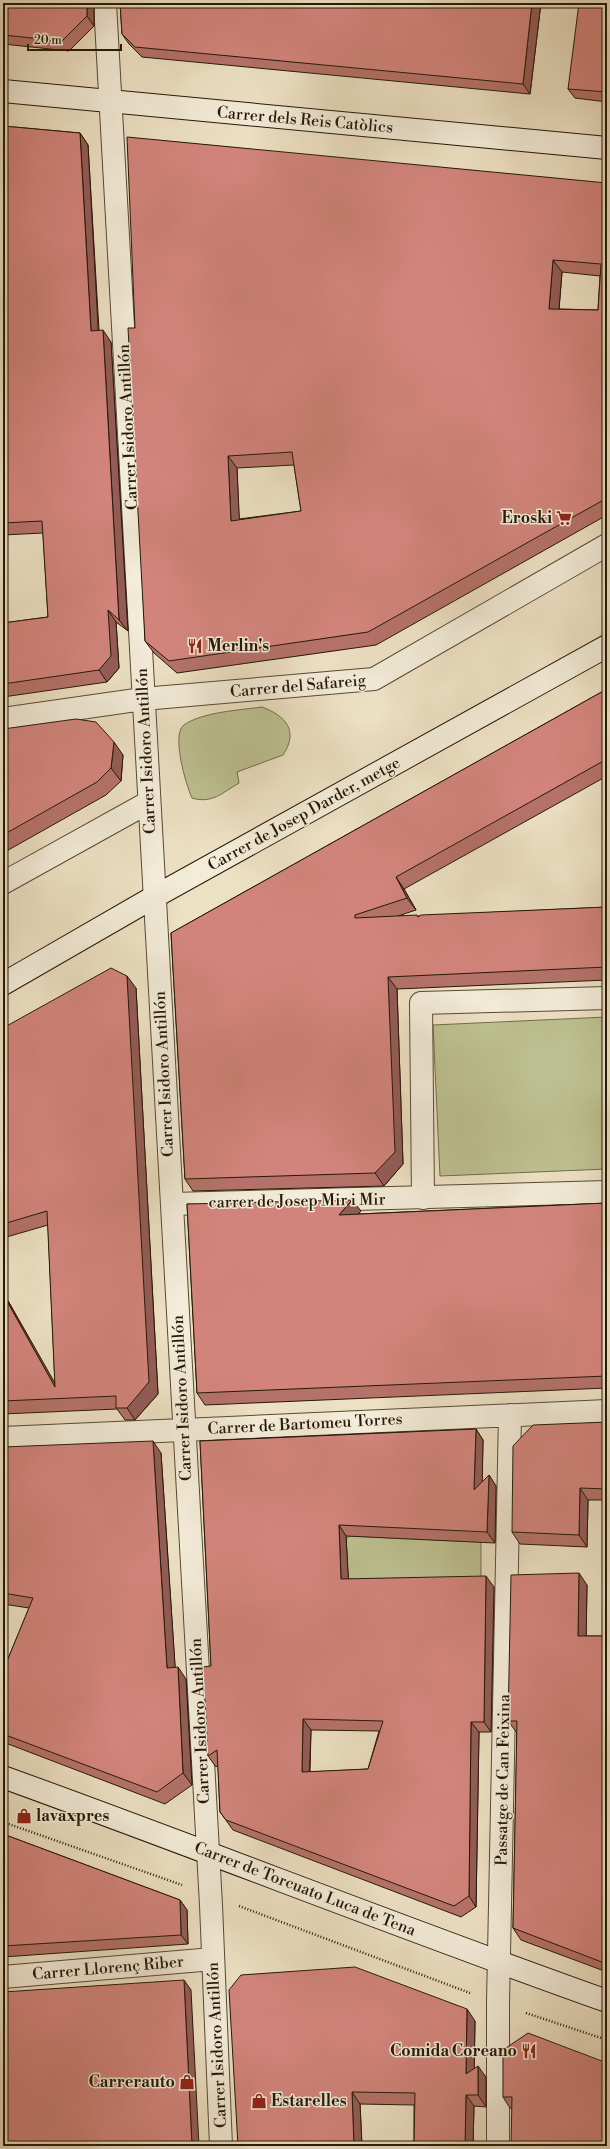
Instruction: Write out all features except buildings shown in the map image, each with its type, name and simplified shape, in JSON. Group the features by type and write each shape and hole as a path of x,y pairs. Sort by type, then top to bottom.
{"street":[{"name":"Carrer Isidoro Antillón","path":"105,3 210,1895 221,2146"},
{"name":"Carrer dels Reis Catòlics","path":"3,91 607,148"},
{"name":"Carrer del Safareig","path":"3,719 143,699 374,679 607,545"},
{"name":"Carrer de Josep Darder, metge","path":"3,984 154,897 607,646"},
{"path":"3,883 149,802"},
{"path":"423,1198 421,1003 607,998"},
{"name":"carrer de Josep Mir i Mir","path":"172,1204 607,1192"},
{"name":"Carrer de Bartomeu Torres","path":"3,1438 607,1411"},
{"name":"Passatge de Can Feixina","path":"498,2146 498,2003 510,1415"},
{"name":"Carrer de Torcuato Luca de Tena","path":"3,1777 207,1852 500,1963 607,2000"},
{"name":"Carrer Llorenç Riber","path":"3,1977 213,1959"}],"path":[{"path":"3,1822 210,1895 498,2003 607,2040"}],"green space":[{"path":"262,707 278,715 288,725 290,739 283,755 237,772 239,783 222,794 205,800 192,798 183,772 179,749 180,730 184,725 211,714"},
{"path":"607,1017 607,1169 440,1176 433,1025"},
{"path":"351,1536 481,1542 481,1587 349,1590 346,1538"}],"place":[{"name":"Eroski","path":"564,518"},
{"name":"Merlin's","path":"195,646"},
{"name":"lavaxpres","path":"24,1816"},
{"name":"Comida Coreano","path":"529,2051"},
{"name":"Carrerauto","path":"187,2082"},
{"name":"Estarelles","path":"259,2101"}]}
